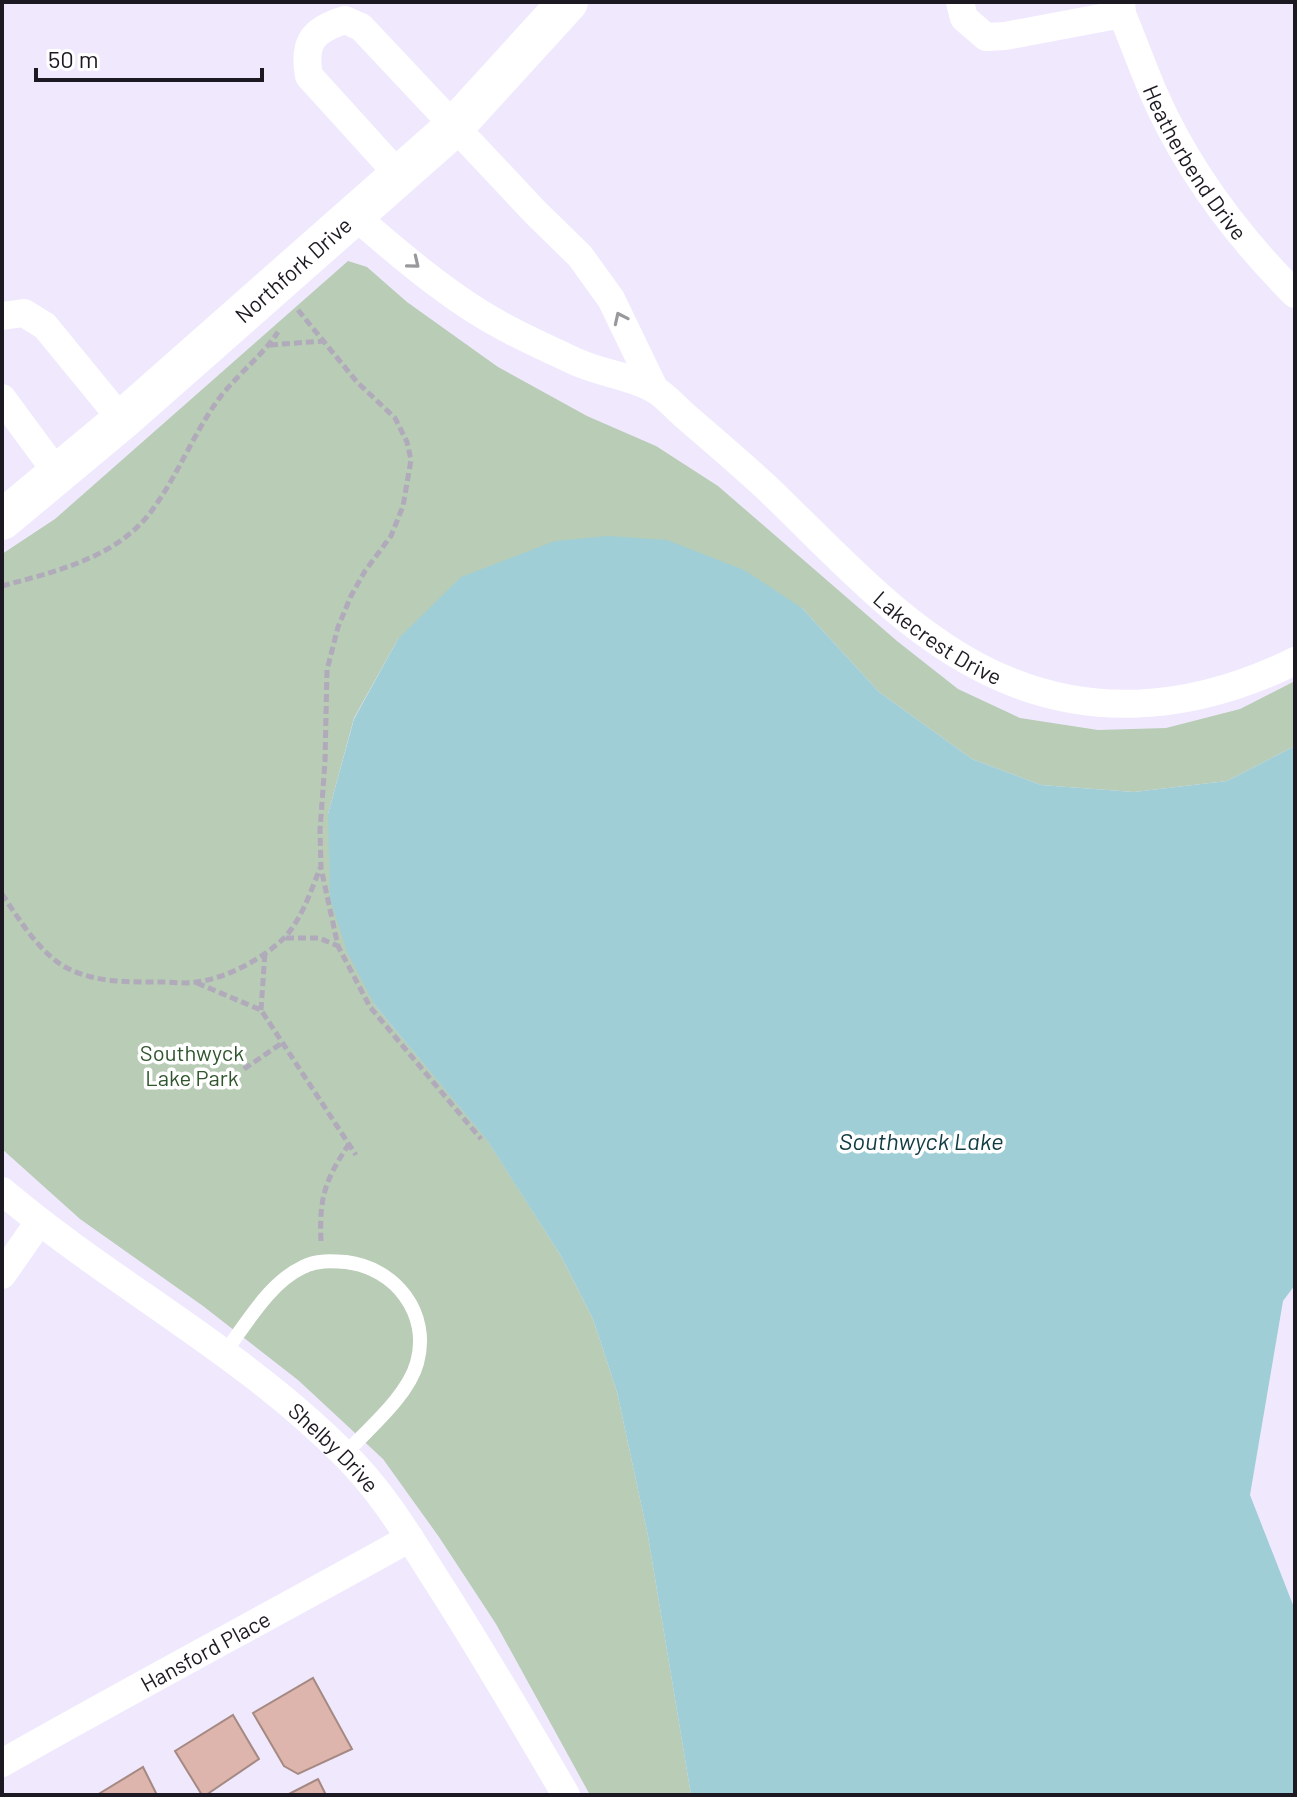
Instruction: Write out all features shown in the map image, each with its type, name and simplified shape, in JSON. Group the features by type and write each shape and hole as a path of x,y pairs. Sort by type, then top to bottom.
{"street":[{"name":"Northfork Drive","path":"2,520 122,420 454,127 568,2"},
{"name":"Heatherbend Drive","path":"960,2 964,18 986,37 1005,36 1122,8 1155,95 1195,170 1257,257 1295,294"},
{"name":"Lakecrest Drive","path":"398,174 309,76 305,55 312,36 331,24 345,20 361,27 580,256 611,299 654,388 747,470 886,601 922,630 975,665 1020,685 1065,699 1108,704 1170,703 1211,694 1259,679 1295,661"},
{"name":"Lakecrest Drive","path":"353,214 455,296 495,323 577,363 654,388"},
{"path":"2,316 24,313 45,326 122,420"},
{"path":"2,398 58,474"},
{"name":"Shelby Drive","path":"2,1191 39,1222 225,1352 295,1408 345,1454 375,1488 410,1538 566,1795"},
{"path":"2,1275 39,1222"},
{"name":"Hansford Place","path":"2,1763 410,1538"}],"lane":[{"path":"225,1352 274,1289 287,1276 306,1265 322,1262 363,1264 405,1293 416,1312 420,1338 417,1363 407,1386 345,1454"}],"path":[{"path":"290,318 310,300"},
{"path":"298,310 357,382 395,418 407,442 411,460 403,506 391,536 351,596 338,627 327,670 321,868 338,946 370,1007 481,1139"},
{"path":"2,586 82,563 130,532 153,509 222,395 269,345 281,326"},
{"path":"269,345 323,341"},
{"path":"2,894 42,949 64,966 91,978 197,983 249,963 285,938 321,868"},
{"path":"285,938 319,938 338,946"},
{"path":"261,1010 265,952"},
{"path":"197,983 261,1010 356,1155"},
{"path":"244,1069 282,1043"},
{"path":"322,1262 322,1199 330,1171 349,1144"}],"green space":[{"name":"Southwyck Lake Park","path":"348,261 367,267 407,302 498,367 587,416 656,446 718,486 897,641 958,689 1020,718 1098,730 1166,728 1240,709 1295,681 1295,746 1227,781 1134,792 1041,785 972,759 879,692 802,608 398,639 354,718 328,814 374,1004 486,1138 561,1256 593,1319 617,1392 648,1536 691,1795 590,1795 496,1624 383,1459 298,1380 203,1306 80,1219 2,1149 2,554 55,519"}],"water":[{"name":"Southwyck Lake","path":"608,536 667,540 744,570 802,608 879,692 972,759 1041,785 1134,792 1227,781 1295,746 1295,1285 1283,1301 1250,1495 1295,1610 1295,1795 691,1795 648,1536 617,1392 593,1319 561,1256 487,1140 374,1004 347,952 330,898 328,814 354,719 398,639 461,577 555,541"}],"building":[{"path":"313,1678 352,1749 298,1774 284,1766 253,1713"},
{"path":"233,1715 259,1759 202,1795 175,1751"},
{"path":"143,1767 157,1795 97,1795"},
{"path":"318,1779 326,1795 287,1795"}]}
